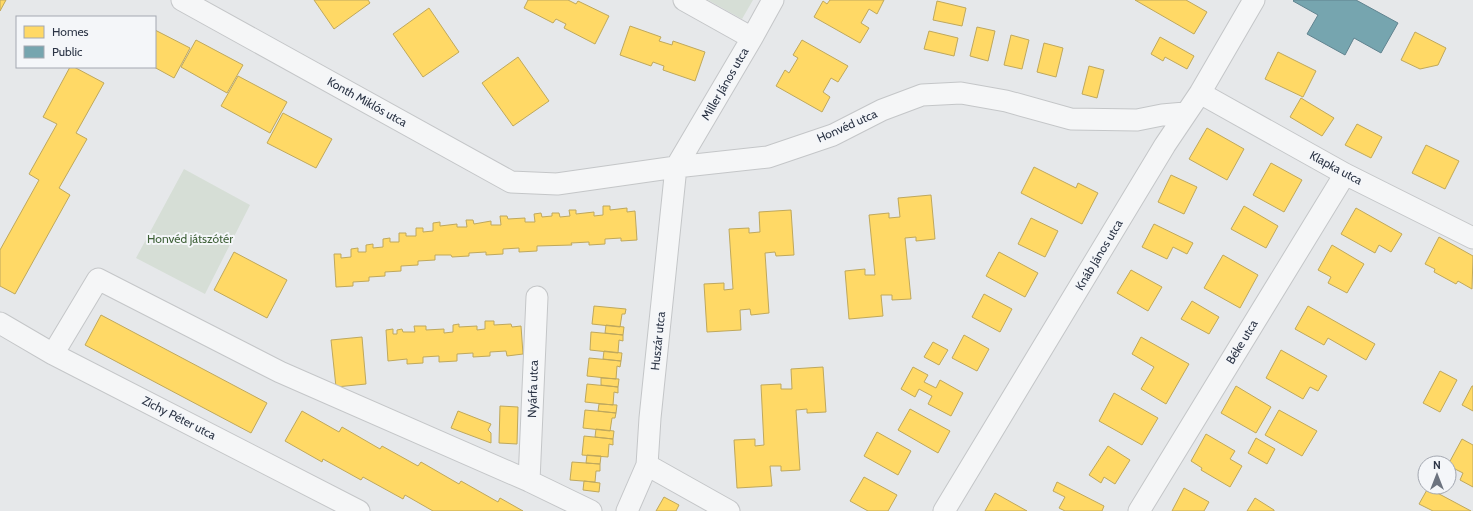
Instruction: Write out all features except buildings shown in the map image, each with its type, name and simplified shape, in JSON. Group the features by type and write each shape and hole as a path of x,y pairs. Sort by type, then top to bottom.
{"street":[{"name":"Konth Miklós utca","path":"182,0 511,182 557,184"},
{"path":"684,0 752,38"},
{"name":"Miller János utca","path":"676,167 773,0"},
{"name":"Knáb János utca","path":"944,511 1165,145 1185,113 1200,93 1254,0"},
{"name":"Honvéd utca","path":"557,184 676,167 768,157 833,135 882,110 922,95 961,93 1006,102 1071,119 1136,120 1162,115 1185,113"},
{"name":"Klapka utca","path":"1200,93 1345,174 1473,238"},
{"path":"1136,120 1165,145"},
{"name":"Huszár utca","path":"627,511 647,465 650,418 676,167"},
{"name":"Béke utca","path":"1139,511 1345,174"},
{"path":"53,354 98,279 280,372 529,481 591,511"},
{"name":"Nyárfa utca","path":"529,481 537,297"},
{"name":"Zichy Péter utca","path":"0,323 53,354 359,511"},
{"path":"647,465 729,511"}],"green space":[{"path":"708,0 753,0 742,19"},
{"name":"Honvéd játszótér","path":"184,169 250,205 205,294 136,258"}]}
